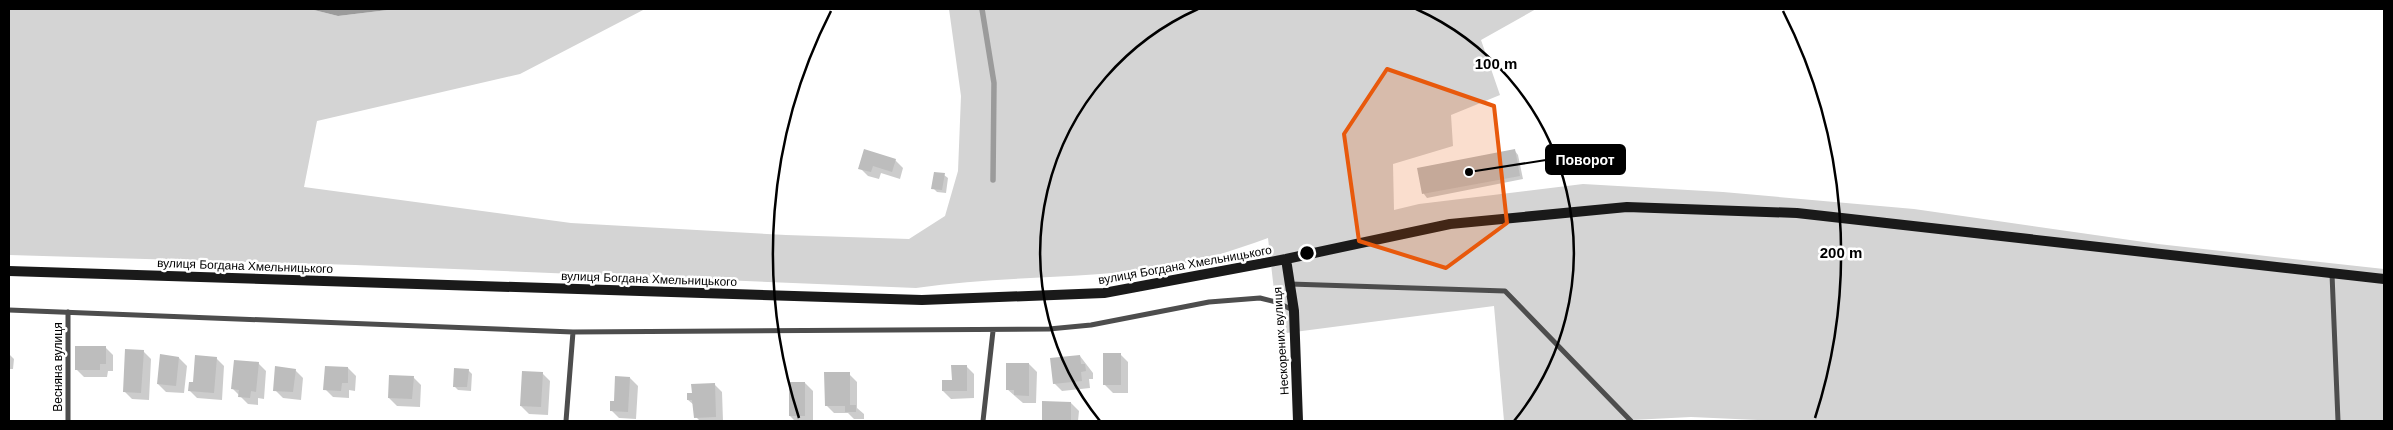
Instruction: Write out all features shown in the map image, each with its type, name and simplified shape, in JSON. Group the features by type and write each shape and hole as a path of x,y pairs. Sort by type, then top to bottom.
{"main road":[{"name":"вулиця Богдана Хмельницького","path":"9,271 922,300 1104,293 1286,259 1450,224 1627,207 1798,213 2384,279"},
{"name":"Нескорених вулиця","path":"1286,259 1294,311 1298,421"}],"street":[{"path":"2332,274 2338,421"},
{"path":"1290,284 1505,291 1631,421"},
{"path":"9,310 573,332 993,331 1091,325 1209,302 1260,298 1276,302 1294,311"},
{"name":"Весняна вулиця","path":"68,312 68,421"},
{"path":"983,421 993,331"},
{"path":"566,421 573,332"}],"highlighted area":[{"path":"1387,69 1494,106 1507,223 1446,268 1359,241 1344,134"}],"shaded area":[{"path":"9,9 310,9 338,16 396,9 645,9 520,74 317,121 304,187 571,223 786,235 909,239 945,216 958,171 961,96 949,9 1536,9 1481,40 1500,95 1451,115 1453,146 1393,164 1394,210 1419,204 1583,184 1723,192 1914,209 2158,244 2384,269 2384,421 1781,421 1691,417 1612,421 1504,421 1494,306 1279,334 1268,238 1207,258 1170,266 1107,274 979,281 916,288 355,265 9,255"},
{"path":"310,9 396,9 338,16"}],"building":[{"path":"864,149 896,159 892,172 873,166 871,172 858,169"},
{"path":"1515,149 1520,176 1422,194 1417,168"},
{"path":"934,172 945,173 942,190 931,189"},
{"path":"75,346 106,346 106,364 100,364 100,370 75,370"},
{"path":"125,349 144,350 141,393 123,392"},
{"path":"1103,353 1121,353 1121,385 1103,385"},
{"path":"160,354 179,357 176,386 157,384"},
{"path":"195,355 217,357 214,393 188,391 189,382 193,382"},
{"path":"1080,355 1081,364 1085,364 1086,371 1081,372 1082,381 1053,384 1050,358"},
{"path":"234,360 259,362 256,392 251,391 250,398 238,397 239,390 231,389"},
{"path":"1006,363 1029,363 1029,396 1014,395 1014,390 1006,390"},
{"path":"951,365 967,365 967,391 942,391 942,380 952,380"},
{"path":"275,366 296,369 293,392 273,391"},
{"path":"325,366 348,367 348,383 342,383 341,391 323,390"},
{"path":"454,368 469,369 467,387 453,387"},
{"path":"522,371 543,372 541,407 520,406"},
{"path":"824,372 850,372 850,405 856,405 856,412 845,412 845,406 825,406"},
{"path":"389,375 414,376 412,399 388,398"},
{"path":"615,376 630,377 628,412 610,411 610,401 614,401"},
{"path":"789,382 805,382 805,416 789,416"},
{"path":"715,383 716,417 694,418 692,400 687,400 687,393 692,393 691,384"},
{"path":"1042,401 1071,402 1071,421 1042,421"}],"waterway":[{"path":"982,9 994,83 993,180"}],"place":[{"name":"Поворот","path":"1469,172"}]}
